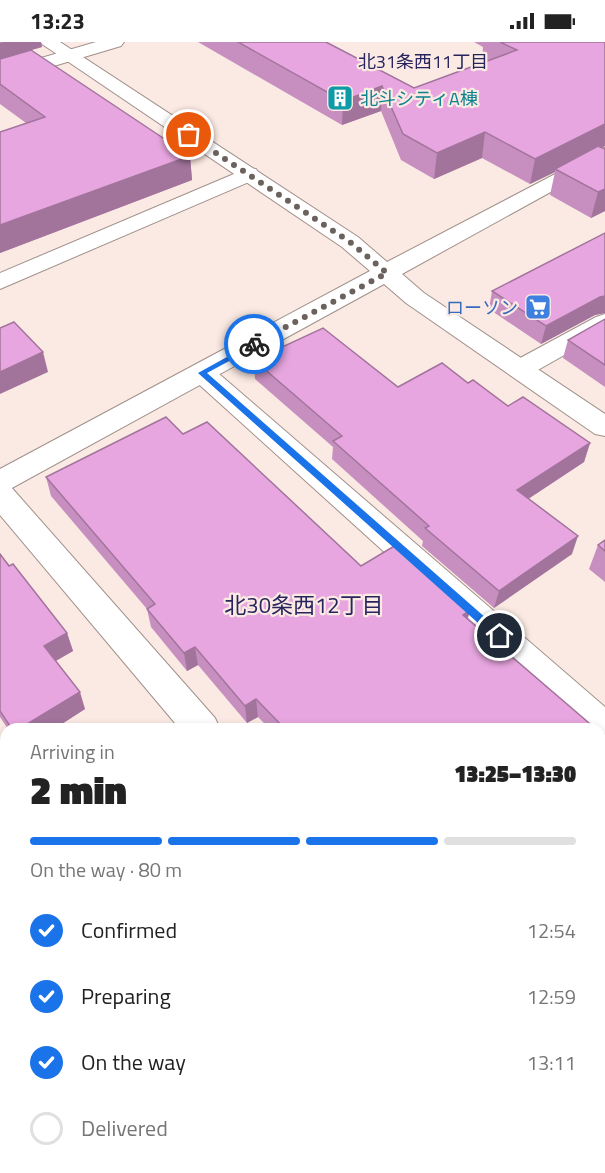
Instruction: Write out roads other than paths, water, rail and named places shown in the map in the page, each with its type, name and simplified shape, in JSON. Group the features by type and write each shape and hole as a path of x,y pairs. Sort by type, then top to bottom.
{"street":[{"path":"0,76 62,51 115,42"},
{"path":"62,51 350,242 415,298 605,427"},
{"path":"0,482 600,161"},
{"path":"0,282 248,174"},
{"path":"520,369 605,322"},
{"path":"202,373 598,723"},
{"path":"0,495 197,723"}],"place":[{"name":"北斗シティA棟","path":"340,98"},
{"name":"ローソン","path":"538,307"}],"district":[{"name":"北31条西11丁目","path":"423,61"},
{"name":"北30条西12丁目","path":"304,605"}]}
